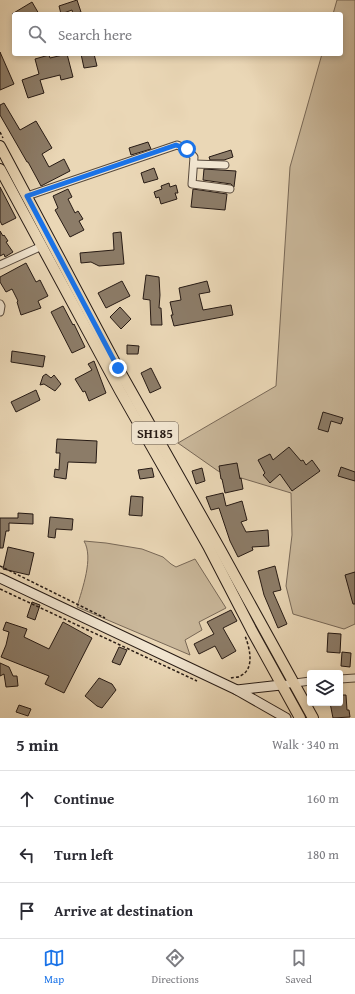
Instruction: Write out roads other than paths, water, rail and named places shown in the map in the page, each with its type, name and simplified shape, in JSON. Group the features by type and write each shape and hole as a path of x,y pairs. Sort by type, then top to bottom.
{"main road":[{"name":"SH185","path":"0,146 118,368 313,718"},
{"name":"SH185","path":"0,169 120,391 208,546 300,718"}],"street":[{"path":"27,196 176,145 187,149 194,157 192,184 230,189"},
{"path":"194,164 225,166"},
{"path":"0,265 42,246"},
{"path":"0,304 0,312"},
{"path":"0,578 237,690 286,718"},
{"path":"343,679 355,678"},
{"path":"237,690 307,681"}]}
